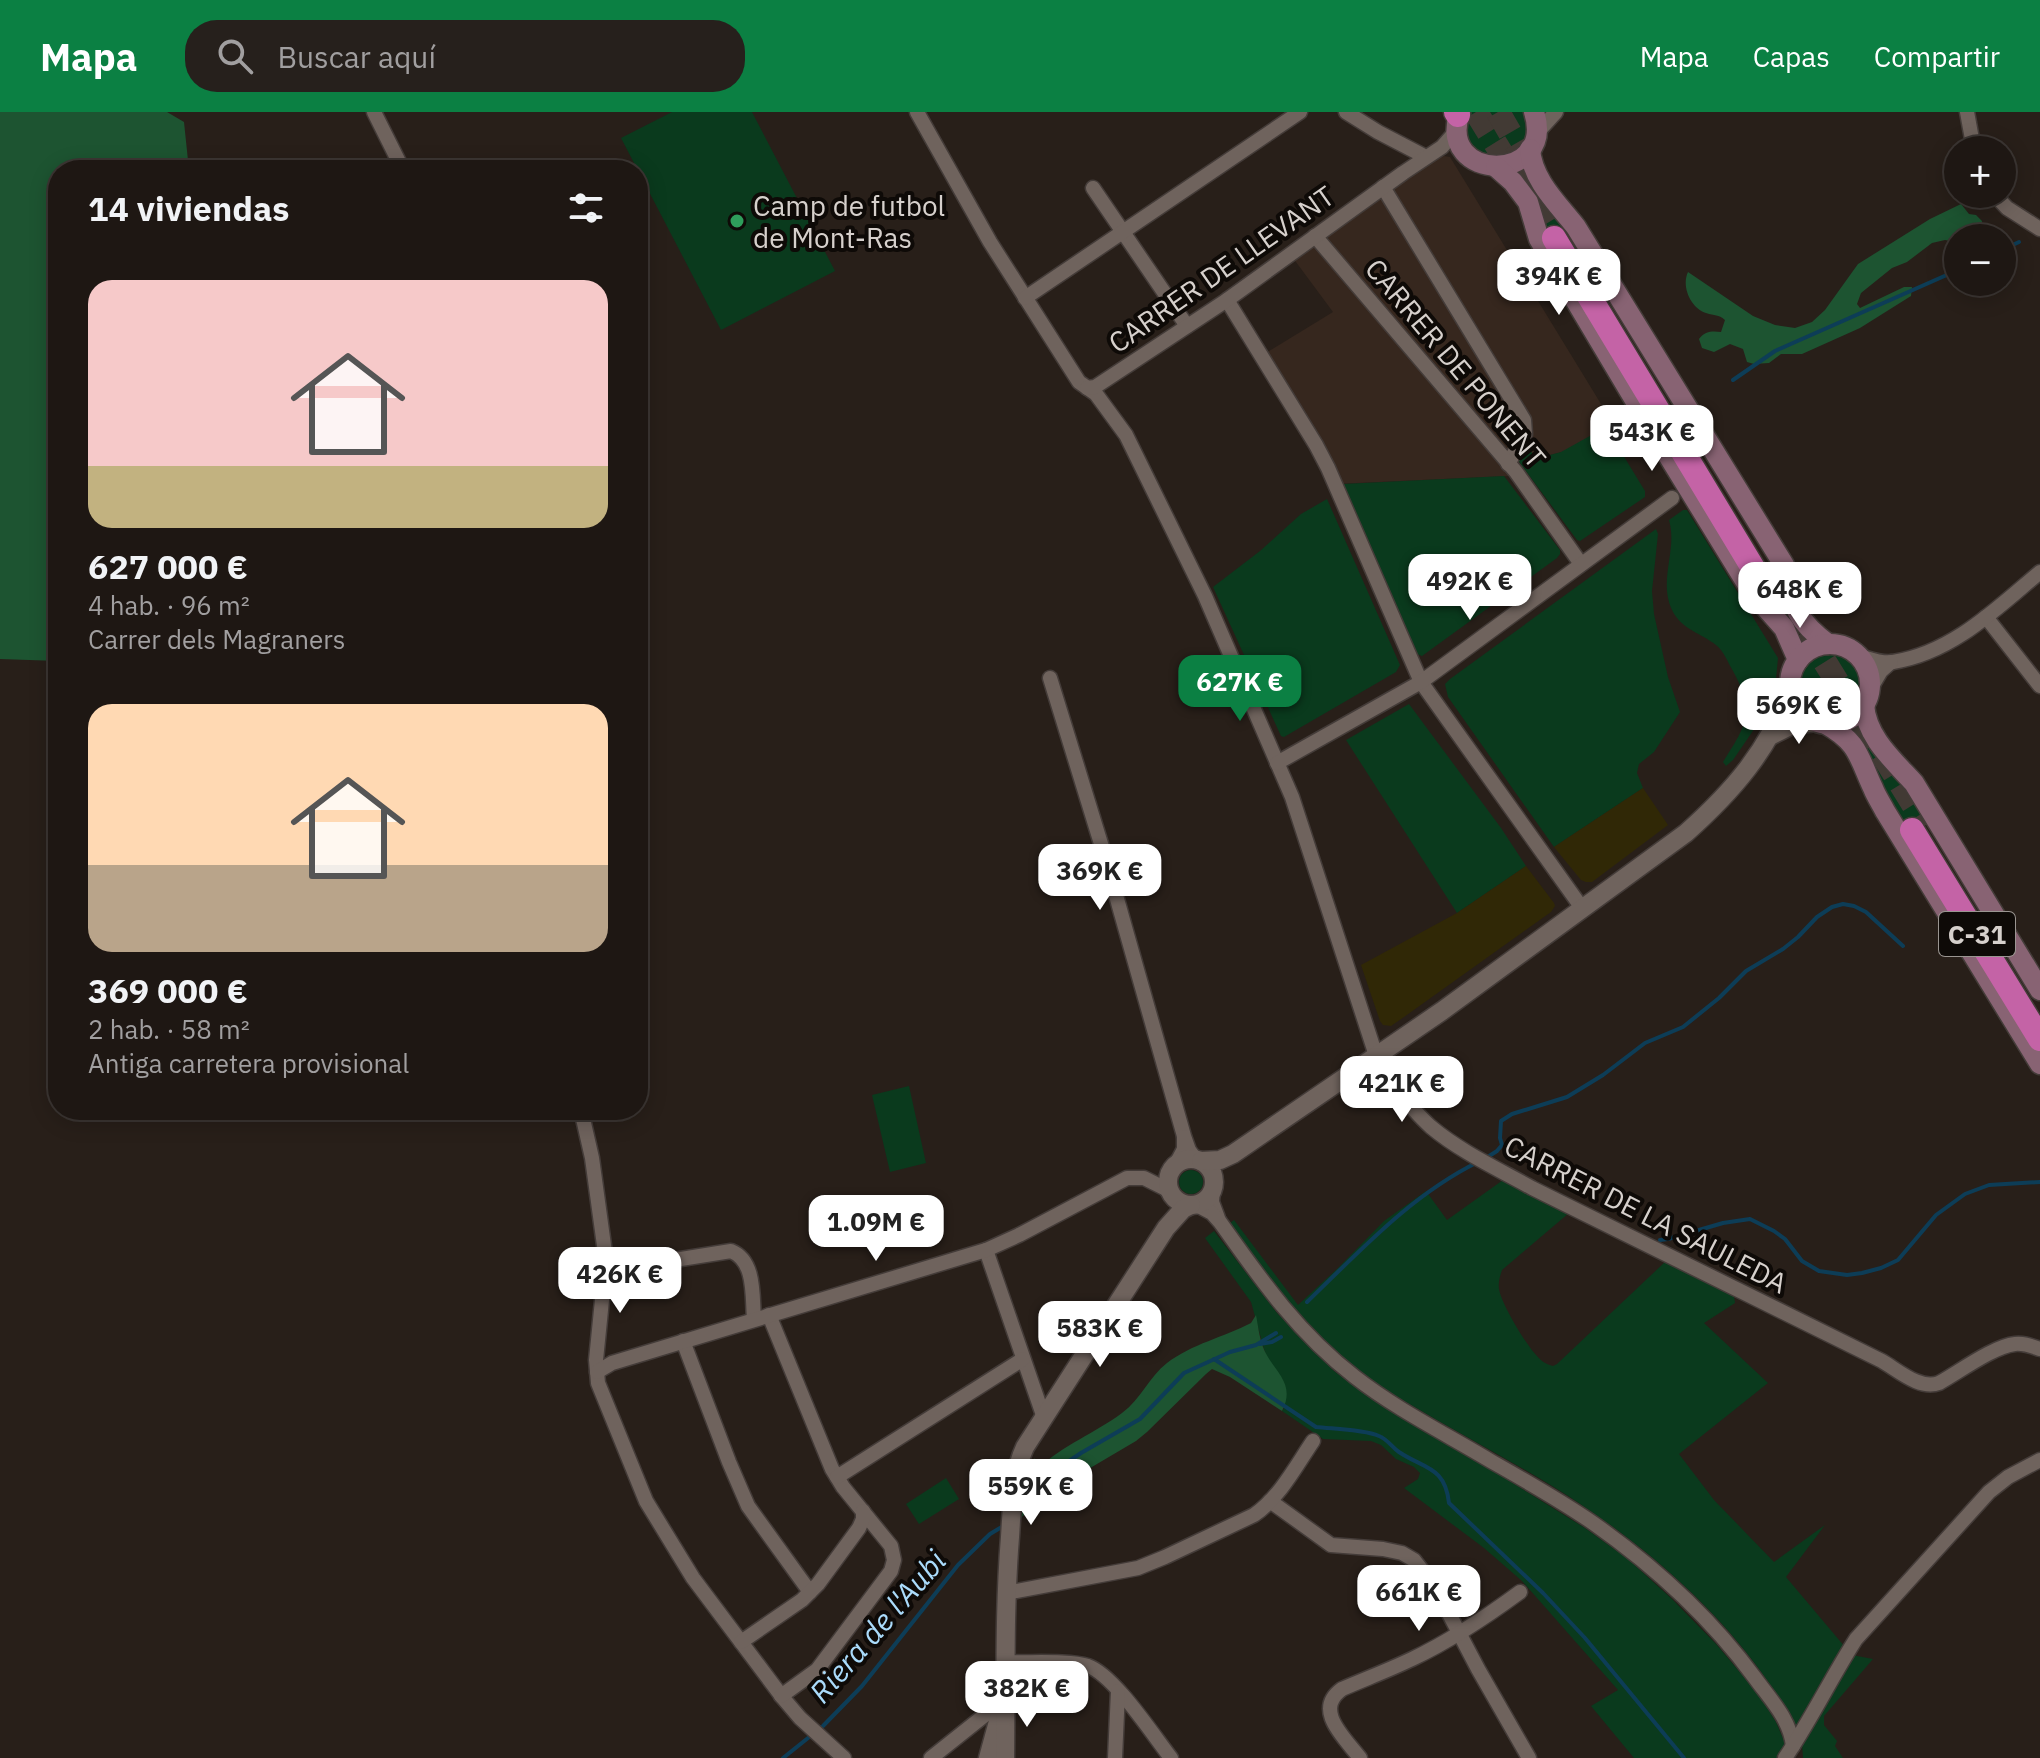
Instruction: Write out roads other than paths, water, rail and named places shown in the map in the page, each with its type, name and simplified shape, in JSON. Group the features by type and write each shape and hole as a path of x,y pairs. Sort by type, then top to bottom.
{"highway":[{"path":"1560,234 1764,574"},
{"name":"C-31","path":"2040,1011 1919,828 2040,1039"}],"main road":[{"path":"1534,112 1536,123 1531,161 1549,194 1576,227 1784,565 1796,611 1809,630 1828,644 1843,647 1856,655 1866,669 1869,681 1865,720 1887,753 1914,783 2040,990"},
{"path":"1456,128 1477,163 1496,167 1519,160 1533,141"},
{"path":"1496,167 1513,182 1528,202 1539,239 1752,592 1784,628 1798,660"},
{"path":"1828,644 1811,649 1798,660 1790,679 1790,690 1798,709 1845,737 1860,755 1872,788 1885,811 2040,1064"},
{"path":"1821,723 1848,720 1866,698"}],"street":[{"path":"374,112 398,160"},
{"name":"CARRER DE LA SAULEDA","path":"917,112 963,195 1079,382 1096,394 1126,435 1205,596 1292,797 1381,1071 1411,1107 1431,1126 1482,1161 1882,1361 1921,1384 1930,1387 2011,1344 2026,1344 2040,1349"},
{"path":"1025,298 1300,112"},
{"path":"1533,141 1556,112"},
{"path":"1967,112 1971,136"},
{"path":"1351,114 1426,157"},
{"name":"CARRER DE LLEVANT","path":"1087,388 1095,387 1227,300 1426,157 1456,128"},
{"path":"1383,187 1524,420 1525,434 1508,464"},
{"path":"1093,188 1187,326"},
{"path":"2007,208 2040,229"},
{"name":"CARRER DE PONENT","path":"1315,236 1508,464 1581,564"},
{"path":"1227,300 1328,468 1421,682 1582,908"},
{"path":"1277,763 1421,682 1672,498"},
{"path":"1856,655 1877,662 1891,662 1929,651 1958,638 2040,572"},
{"path":"1986,617 2040,686"},
{"path":"1866,698 1881,671 1891,662"},
{"path":"1050,678 1106,860 1184,1136 1189,1150 1210,1169 1214,1184 1212,1202 1220,1222"},
{"path":"1149,1180 1162,1177 1181,1162 1220,1160 1233,1154 1378,1056 1686,833 1719,804 1772,735 1790,690"},
{"path":"1772,735 1792,725 1821,723"},
{"path":"583,1120 592,1158 606,1265 596,1360 598,1383 646,1501 693,1578 781,1696 844,1758"},
{"path":"1183,1200 1169,1184 1184,1149 1184,1136"},
{"path":"1183,1200 1207,1199 1218,1170 1233,1154"},
{"path":"597,1372 612,1363 986,1250 1127,1178 1134,1176 1149,1180 1212,1213 1286,1312 1358,1380 1591,1522 1668,1584 1744,1663 1790,1729 1789,1752"},
{"path":"1005,1758 1006,1593 1012,1501 1019,1460 1183,1200"},
{"path":"986,1250 1044,1418"},
{"path":"606,1265 731,1251 739,1254 749,1269 761,1317 832,1469 891,1546 894,1560 891,1571 817,1670 781,1696"},
{"path":"683,1341 748,1506 810,1592"},
{"path":"837,1477 1023,1359"},
{"path":"1006,1593 1138,1568 1254,1515 1270,1501 1313,1441"},
{"path":"1789,1752 1856,1639 1989,1492 2008,1477 2040,1460"},
{"path":"1270,1501 1331,1545 1383,1549 1402,1553 1414,1560 1435,1587 1529,1758"},
{"path":"741,1642 810,1592 859,1528 863,1511"},
{"path":"1360,1758 1335,1725 1330,1713 1329,1703 1335,1694 1459,1633 1520,1592"},
{"path":"1007,1662 1091,1667 1118,1691 1171,1758"},
{"path":"1115,1758 1118,1691"},
{"path":"931,1758 1005,1699"},
{"path":"988,1758 1005,1699"}],"waterway":[{"path":"1733,380 1775,351 1944,276"},
{"path":"1486,1158 1502,1145 1501,1121 1512,1114 1567,1097 1603,1075 1645,1043 1683,1027 1746,971 1783,949 1832,907 1843,904 1866,912 1903,946"},
{"path":"1307,1302 1408,1207 1478,1162"},
{"path":"1660,1240 1750,1219 1785,1239 1802,1261 1819,1271 1847,1275 1862,1273 1898,1260 1936,1215 1965,1194 1989,1185 2040,1182"},
{"name":"Riera de l'Aubi","path":"1019,1510 1047,1476 1140,1419 1184,1373 1230,1352 1256,1345 1276,1333"},
{"path":"1260,1344 1281,1337"},
{"path":"1214,1359 1316,1427 1379,1436 1438,1475 1447,1491 1449,1503 1585,1638 1684,1758"},
{"name":"Riera de l'Aubi","path":"783,1758 823,1726 862,1686 958,1565 990,1534 1005,1525"}],"tunnel":[{"path":"1476,112 1554,238"},
{"path":"1498,112 1535,176"},
{"path":"1768,570 1926,825"}],"place":[{"name":"Camp de futbol de Mont-Ras","path":"737,221"}]}
